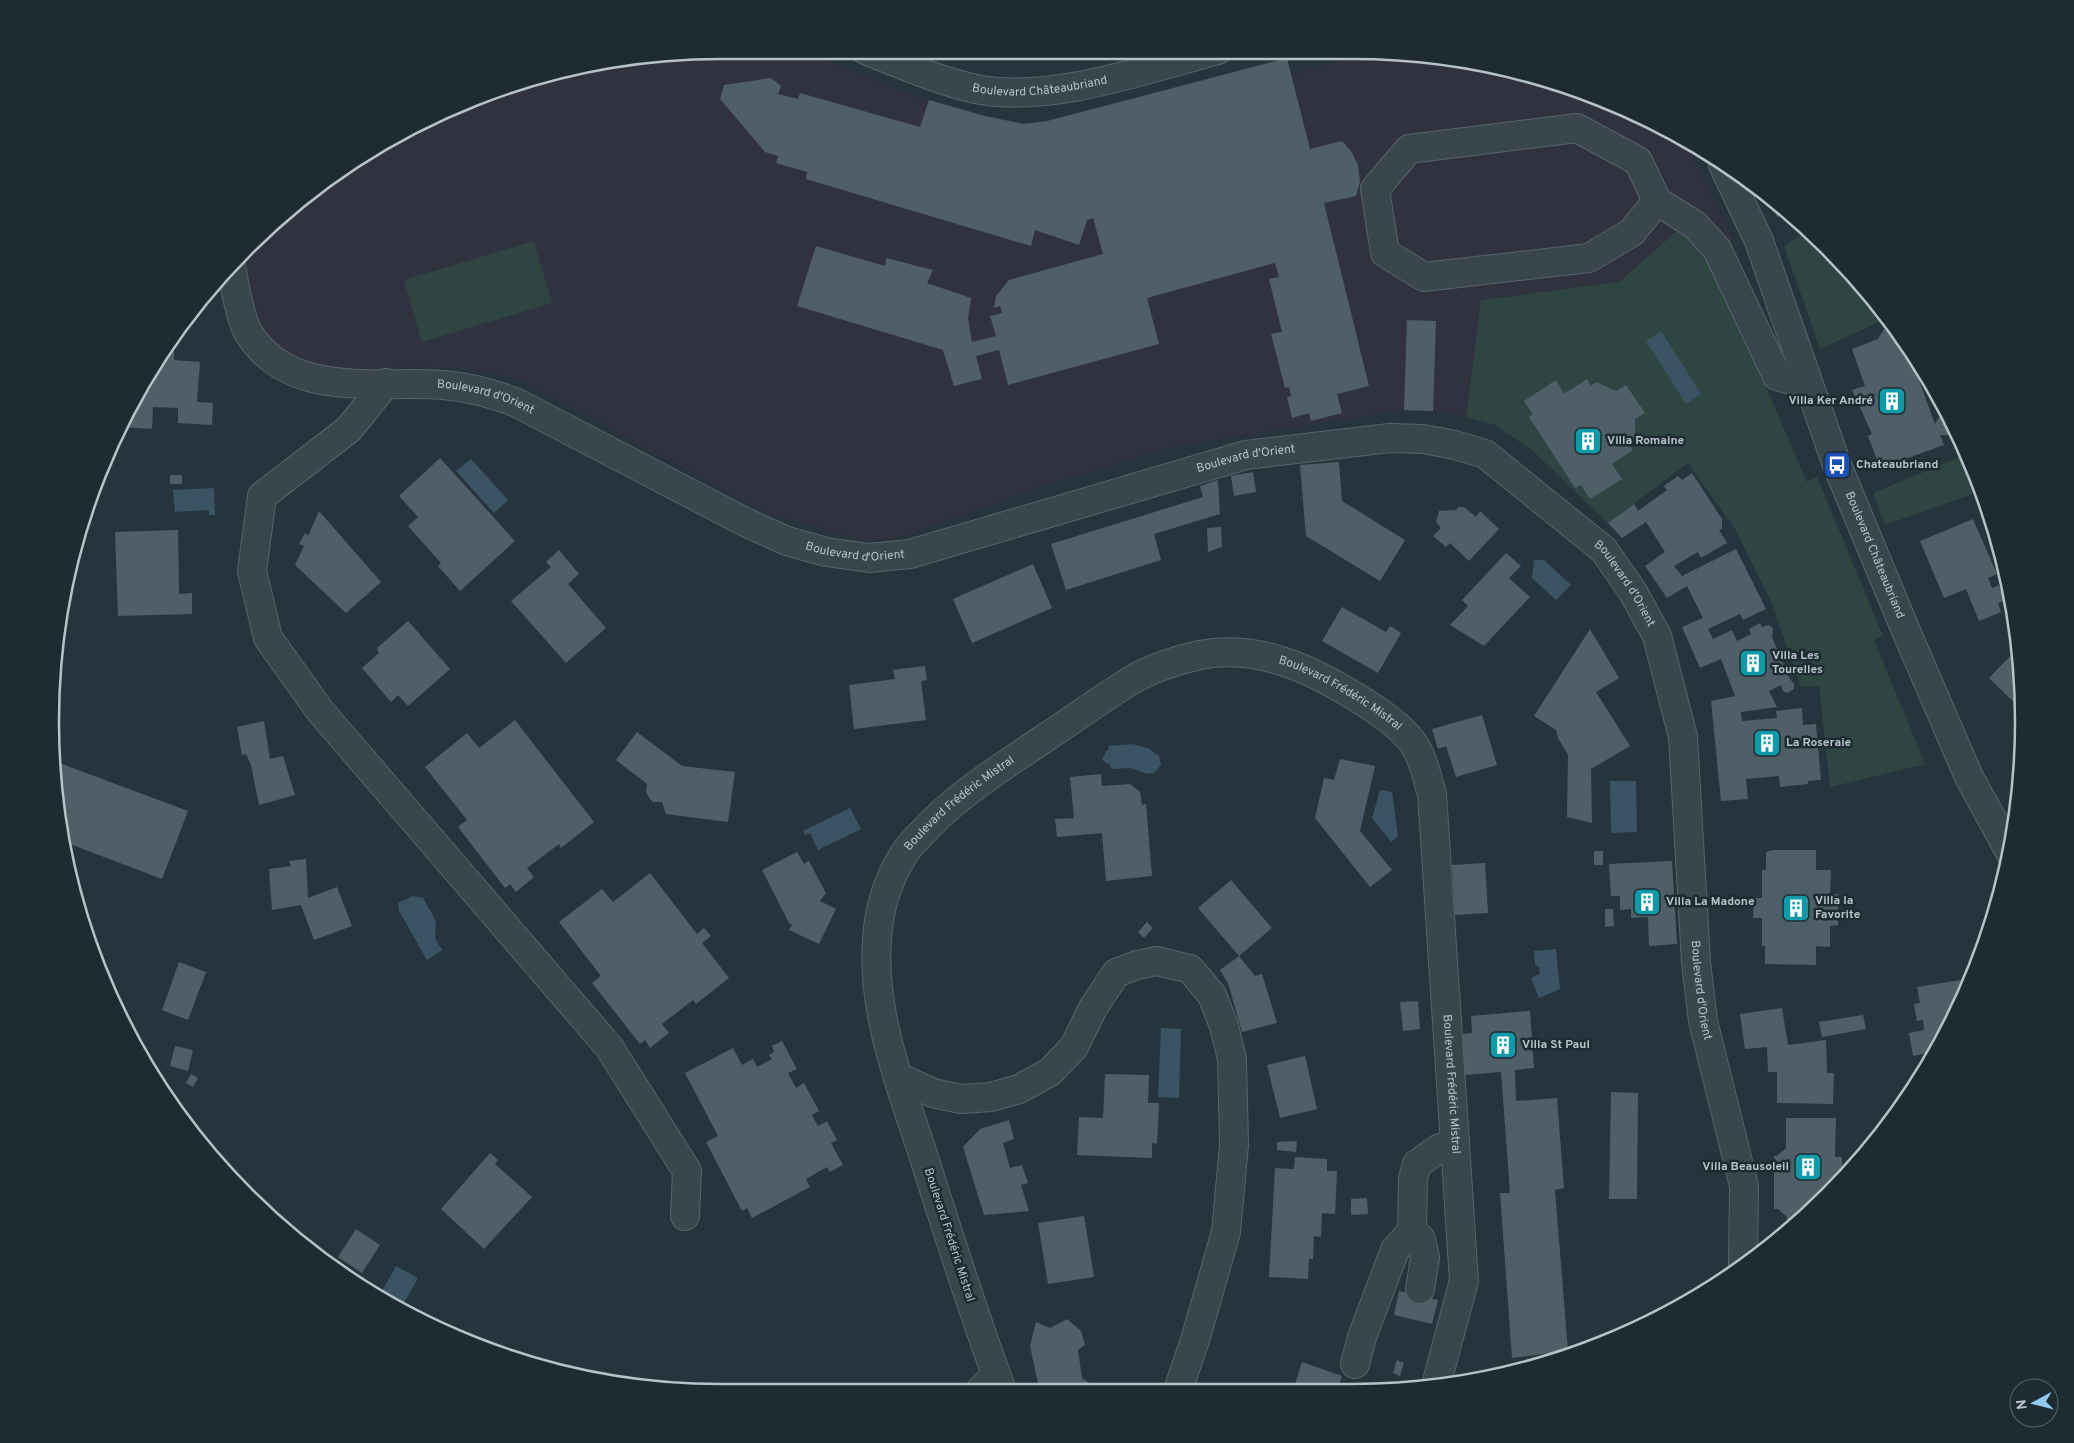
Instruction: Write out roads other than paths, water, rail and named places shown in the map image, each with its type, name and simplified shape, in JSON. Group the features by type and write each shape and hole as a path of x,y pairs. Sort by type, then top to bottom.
{"street":[{"name":"Boulevard Châteaubriand","path":"889,59 976,89 1006,93 1064,88 1109,79 1184,59"},
{"path":"1657,201 1632,232 1589,258 1424,277 1385,253 1375,189 1409,149 1576,128 1638,161 1657,201 1695,225 1717,249 1777,376 1790,380 1805,373"},
{"name":"Boulevard Châteaubriand","path":"1728,175 1759,241 1837,465 1969,777 2004,842"},
{"name":"Boulevard d'Orient","path":"233,274 248,332 272,360 298,376 330,382 444,385 485,391 517,402 747,523 787,541 826,552 869,558 910,554 1246,455 1390,438 1423,439 1456,444 1485,454 1604,550 1633,592 1657,636 1683,737 1696,962 1703,1021 1744,1186 1743,1257"},
{"path":"386,383 349,429 262,496 252,570 268,638 321,712 609,1047 687,1171 685,1216"},
{"name":"Boulevard Frédéric Mistral","path":"991,1384 975,1319 898,1077 881,1008 877,963 878,928 886,889 904,852 942,810 985,779 1134,679 1169,664 1202,655 1232,653 1261,655 1287,661 1325,678 1372,707 1394,723 1414,744 1432,794 1464,1281 1438,1379"},
{"path":"898,1077 933,1093 961,1099 991,1097 1019,1090 1050,1072 1074,1047 1094,1008 1116,973 1137,965 1157,961 1190,969 1212,995 1224,1026 1232,1059 1234,1146 1226,1232 1195,1340 1180,1384"},
{"path":"1355,1364 1362,1337 1394,1250 1412,1231 1413,1178 1417,1164 1438,1149 1456,1143"},
{"path":"1412,1231 1421,1239 1425,1258 1420,1289"}],"place":[{"name":"Villa Ker André","path":"1892,401"},
{"name":"Villa Romaine","path":"1588,441"},
{"name":"Chateaubriand","path":"1837,465"},
{"name":"Villa Les Tourelles","path":"1753,663"},
{"name":"La Roseraie","path":"1767,743"},
{"name":"Villa La Madone","path":"1647,902"},
{"name":"Villa la Favorite","path":"1796,908"},
{"name":"Villa St Paul","path":"1503,1045"},
{"name":"Villa Beausoleil","path":"1808,1167"}]}
